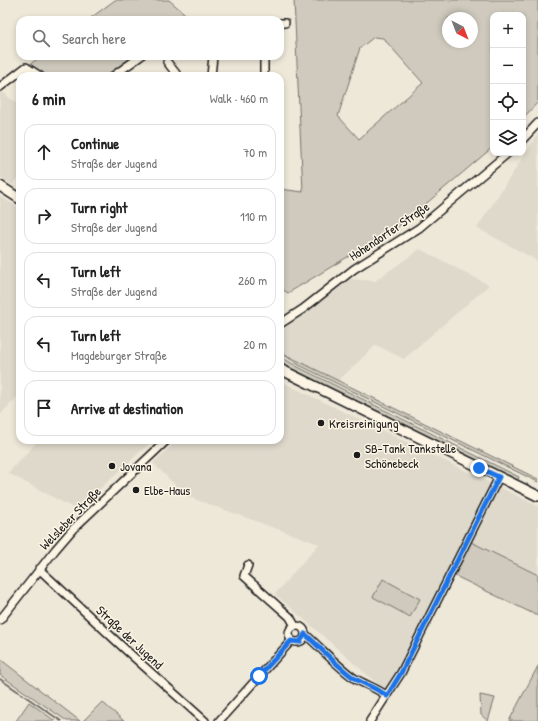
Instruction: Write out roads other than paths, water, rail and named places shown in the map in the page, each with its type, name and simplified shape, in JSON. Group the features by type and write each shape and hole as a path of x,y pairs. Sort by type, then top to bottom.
{"main road":[{"path":"0,186 16,196"},
{"path":"284,371 538,496"}],"street":[{"path":"119,72 135,60"},
{"path":"211,72 213,60"},
{"path":"264,60 264,72"},
{"path":"167,62 175,72"},
{"path":"20,72 26,67 34,72"},
{"path":"0,87 16,75"},
{"path":"526,136 538,123"},
{"name":"Hohendorfer Straße","path":"284,321 303,309 354,269 419,228 504,156"},
{"name":"Welsleber Straße","path":"0,620 39,569 73,529 163,444"},
{"path":"370,721 401,673 499,477"},
{"path":"248,565 244,576 290,618 295,626 303,629 305,634 352,677 378,689 387,696"},
{"name":"Straße der Jugend","path":"39,569 131,656 205,721"},
{"path":"291,641 288,632 295,626"},
{"path":"291,641 300,642 305,634"},
{"path":"219,721 291,641"}],"waterway":[{"path":"0,679 61,721"}],"place":[{"name":"Kreisreinigung","path":"321,423"},
{"name":"SB-Tank Tankstelle Schönebeck","path":"357,455"},
{"name":"Jovana","path":"112,466"},
{"name":"Elbe-Haus","path":"136,490"}]}
